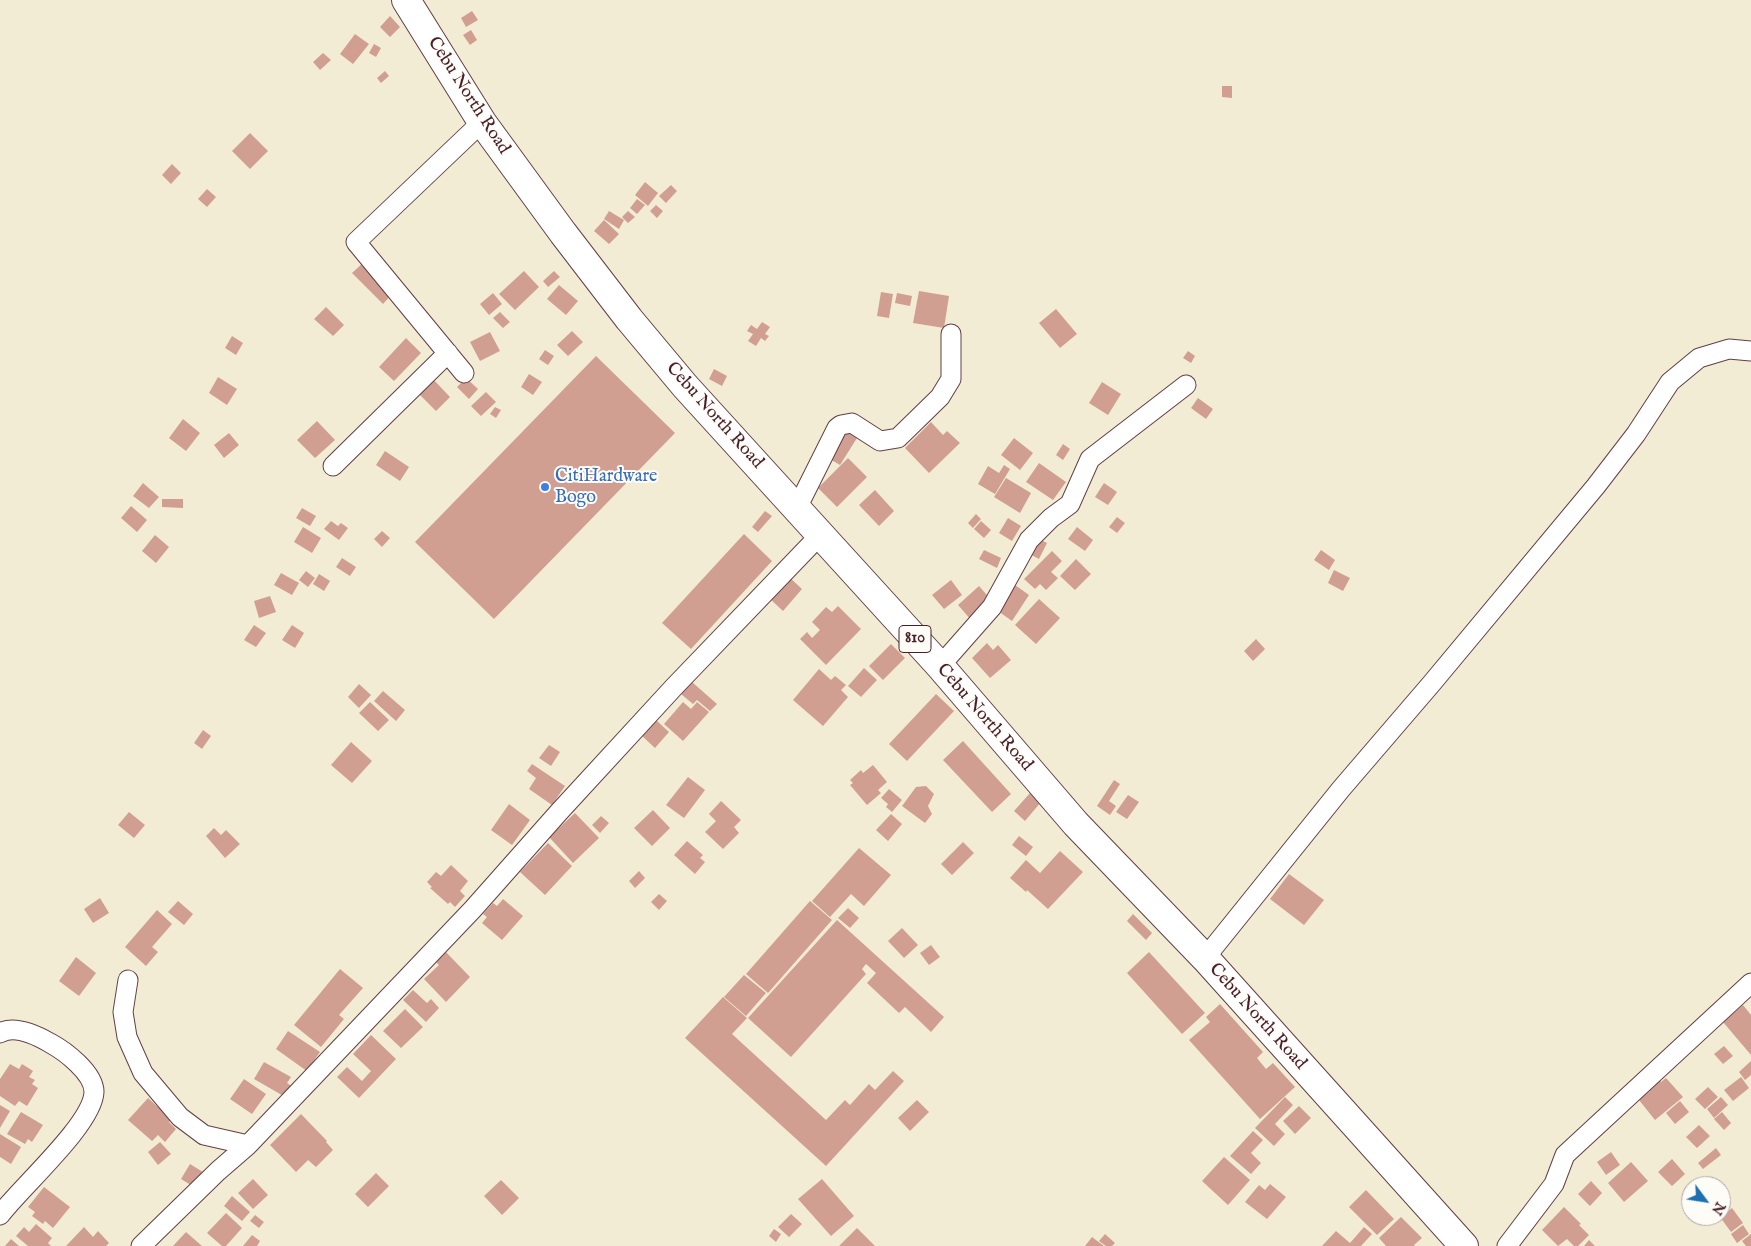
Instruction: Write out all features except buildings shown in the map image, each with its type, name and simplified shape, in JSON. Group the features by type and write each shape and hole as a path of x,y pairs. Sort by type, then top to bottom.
{"highway":[{"name":"Cebu North Road","path":"406,0 482,122 629,320 685,386 940,666 1076,824 1204,958 1464,1246"}],"street":[{"path":"464,374 356,242 482,122"},
{"path":"797,508 837,428 841,425 852,423 880,441 898,438 940,397 951,380 951,334"},
{"path":"1204,958 1341,789 1596,486 1636,434 1670,382 1699,358 1729,349 1751,351"},
{"path":"333,466 448,353"},
{"path":"940,666 992,606 1029,540 1051,518 1070,504 1090,459 1186,385"},
{"path":"141,1246 218,1171 248,1145 473,909 661,701 821,534"},
{"path":"128,980 123,1012 128,1037 144,1073 180,1117 204,1135 248,1145"},
{"path":"1507,1246 1554,1184 1565,1155 1751,983"},
{"path":"0,1034 6,1030 19,1031 42,1038 65,1052 90,1078 94,1091 92,1106 73,1135 0,1215"}],"place":[{"name":"CitiHardware Bogo","path":"545,487"}]}
